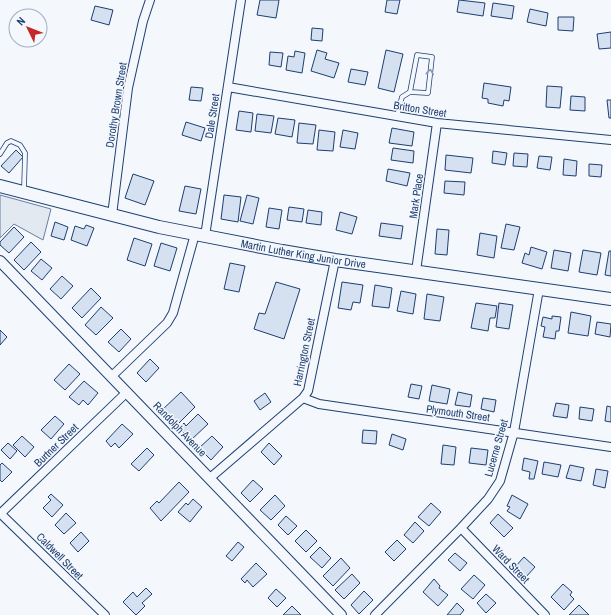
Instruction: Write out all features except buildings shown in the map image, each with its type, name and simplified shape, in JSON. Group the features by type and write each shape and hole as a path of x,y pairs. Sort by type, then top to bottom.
{"main road":[{"name":"Martin Luther King Junior Drive","path":"0,186 159,227 335,260 611,299"}],"street":[{"name":"Dorothy Brown Street","path":"112,215 128,88 143,21 150,0"},
{"name":"Dale Street","path":"112,376 167,323 173,313 200,235 228,87 241,0"},
{"name":"Britton Street","path":"228,87 437,123 611,140"},
{"name":"Mark Place","path":"416,272 437,123"},
{"name":"Harrington Street","path":"210,478 303,398 310,384 335,260"},
{"name":"Randolph Avenue","path":"0,261 341,615"},
{"name":"Lucerne Street","path":"375,615 461,528 488,499 500,481 514,432 539,289"},
{"name":"Burtner Street","path":"0,513 127,392"},
{"name":"Plymouth Street","path":"303,398 319,404 611,447"},
{"name":"Caldwell Street","path":"0,513 105,615"},
{"name":"Ward Street","path":"461,528 545,615"}],"lane":[{"path":"397,116 402,97 410,92 428,93 432,57 417,55 410,92"},
{"path":"0,154 7,143 11,141 20,145 26,153 24,192"}],"shaded area":[{"path":"0,195 51,209 43,240 14,224 0,238"}]}
